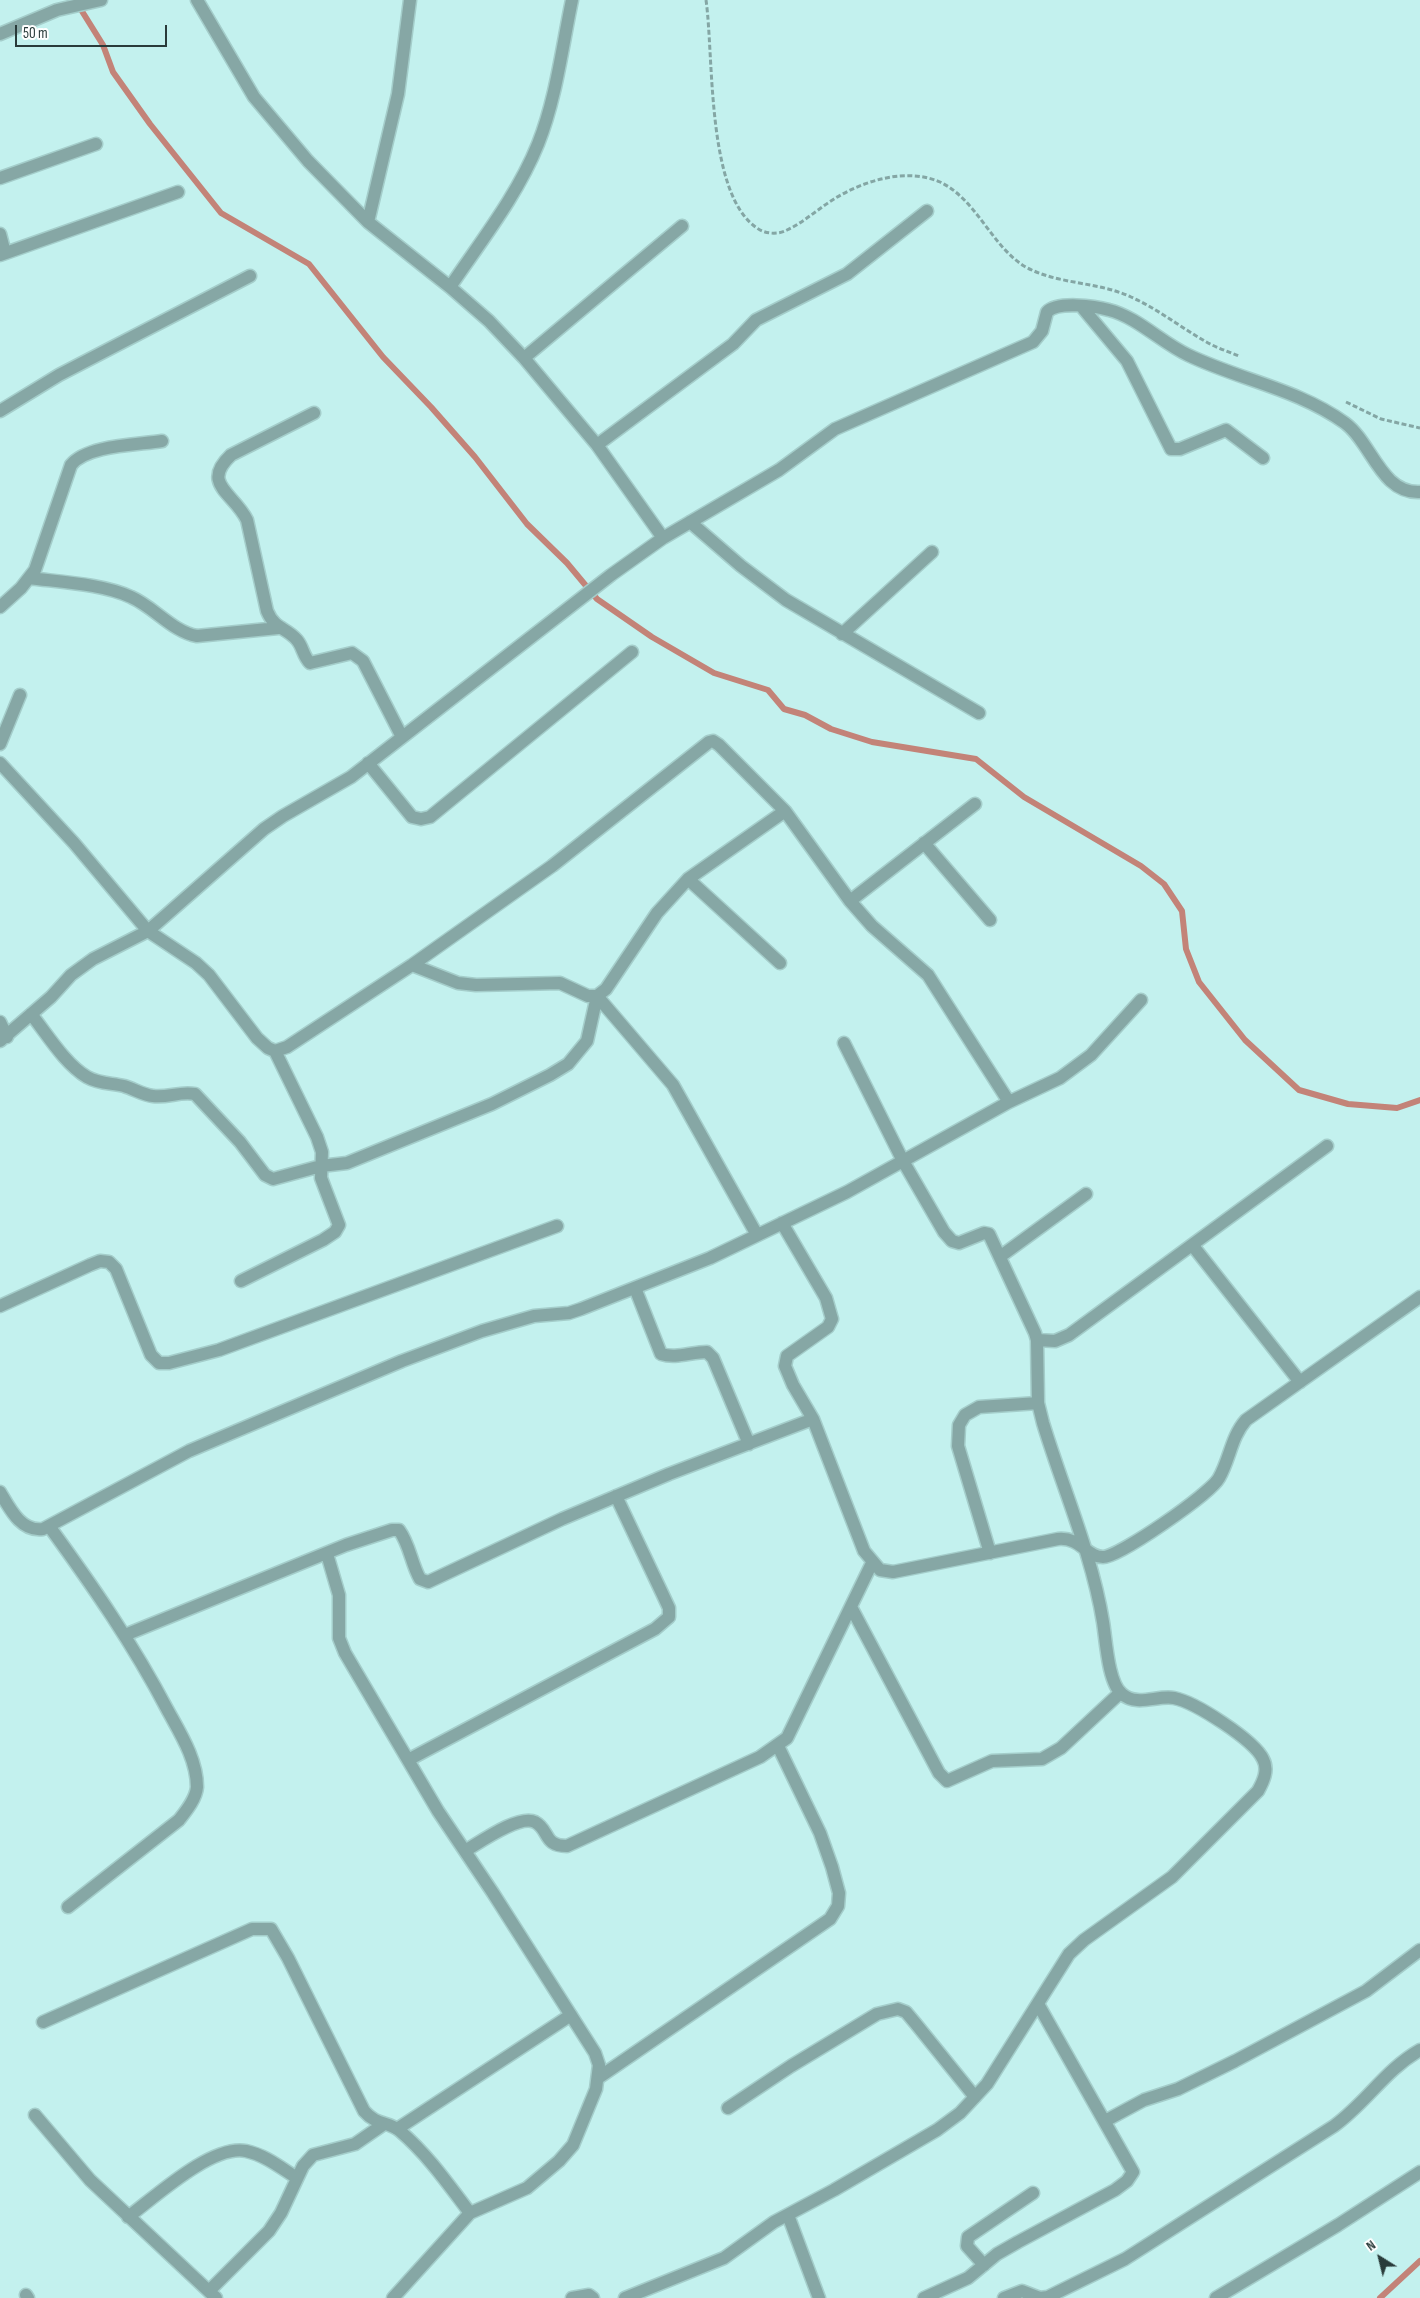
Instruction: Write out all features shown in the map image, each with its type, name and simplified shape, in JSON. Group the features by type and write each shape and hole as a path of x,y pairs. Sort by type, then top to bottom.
{"street":[{"path":"197,0 254,97 308,161 368,222 450,287 489,321 524,358 597,445 663,538"},
{"path":"368,222 398,94 410,0"},
{"path":"450,287 506,204 538,144 548,114 572,0"},
{"path":"0,34 57,10 98,1"},
{"path":"0,178 96,144"},
{"path":"0,234 2,254 178,192"},
{"path":"597,445 733,344 756,320 847,274 927,211"},
{"path":"524,358 682,226"},
{"path":"0,411 59,375 250,276"},
{"path":"0,1022 3,1038 71,975 93,959 148,930 264,829 351,776 611,574 663,538 772,474 820,439 852,420 1033,342 1041,334 1045,317 1050,308 1061,305 1081,306 1117,312 1186,354 1221,369 1285,391 1335,417 1361,438 1385,474 1397,487 1413,493 1420,492"},
{"path":"1081,306 1127,361 1146,395 1171,449 1180,450 1226,430 1263,458"},
{"path":"314,413 231,455 220,465 216,474 221,486 242,509 247,520 267,611 271,621 278,628 291,634 299,642 304,658 310,663 352,653 363,661 402,737"},
{"path":"0,607 35,570 71,465 77,458 89,452 162,441"},
{"path":"690,522 740,566 786,600 979,713"},
{"path":"842,634 932,552"},
{"path":"29,578 114,591 129,596 143,603 187,635 197,636 278,628"},
{"path":"368,763 412,817 422,819 430,817 632,652"},
{"path":"0,744 20,695"},
{"path":"0,763 74,843 148,930 209,974 257,1038 268,1048 276,1051 287,1047 412,965 552,866 709,742 719,745 785,811 850,901 872,926 928,975 1009,1102"},
{"path":"850,901 975,804"},
{"path":"412,965 458,983 476,985 560,983 588,996 597,996 606,989 657,913 688,879 785,811"},
{"path":"924,844 990,920"},
{"path":"688,879 780,963"},
{"path":"31,1014 67,1058 86,1077 101,1083 123,1086 147,1095 160,1097 186,1092 195,1094 240,1142 265,1175 274,1179 321,1166 347,1163 492,1104 556,1071 568,1064 587,1041 597,996"},
{"path":"597,996 672,1085 757,1235"},
{"path":"0,1492 21,1524 32,1531 49,1526 189,1451 402,1361 482,1331 534,1316 569,1313 710,1258 847,1192 1009,1102 1060,1078 1078,1066 1141,1000"},
{"path":"625,2298 724,2258 774,2222 937,2130 960,2113 993,2076 1069,1954 1084,1940 1184,1867 1258,1791 1264,1780 1266,1767 1258,1752 1222,1722 1186,1701 1171,1698 1130,1700 1120,1693 1110,1666 1101,1607 1038,1403 1037,1340 1001,1256 988,1233 963,1242 952,1241 944,1232 903,1161 844,1043"},
{"path":"242,1281 335,1232 339,1225 321,1178 322,1152 317,1137 276,1051"},
{"path":"1037,1340 1056,1341 1069,1335 1327,1146"},
{"path":"1001,1256 1086,1194"},
{"path":"782,1223 815,1278 830,1309 832,1320 828,1327 787,1356 785,1366 813,1419 864,1551 872,1563 880,1570 893,1572 1069,1538 1100,1557 1108,1556 1196,1501 1220,1478 1234,1437 1243,1424 1420,1297"},
{"path":"0,1306 90,1265 100,1261 109,1262 116,1269 151,1354 159,1362 169,1363 219,1350 557,1226"},
{"path":"1193,1246 1300,1382"},
{"path":"635,1288 661,1354 671,1358 695,1352 707,1352 713,1358 748,1444"},
{"path":"990,1553 958,1446 959,1424 965,1415 979,1407 1038,1403"},
{"path":"125,1635 375,1534 399,1530 406,1540 415,1571 420,1579 428,1582 562,1519 616,1496 813,1419"},
{"path":"408,1760 655,1629 669,1617 669,1608 616,1496"},
{"path":"49,1526 125,1635 187,1746 196,1776 197,1790 190,1806 179,1820 68,1908"},
{"path":"327,1554 339,1595 339,1638 345,1653 438,1811 571,2015 595,2053 599,2065 596,2089 573,2145 527,2188 470,2213 393,2298"},
{"path":"465,1851 502,1830 527,1820 536,1823 551,1843 558,1846 567,1846 752,1761 778,1746 787,1738 872,1563"},
{"path":"851,1607 939,1773 947,1781 992,1761 1042,1758 1062,1748 1120,1693"},
{"path":"598,2078 830,1919 838,1906 839,1893 820,1833 778,1746"},
{"path":"43,2022 252,1928 271,1929 364,2111 372,2120 397,2129 425,2154 470,2213"},
{"path":"1105,2120 1144,2100 1178,2089 1235,2061 1366,1991 1420,1950"},
{"path":"924,2298 968,2278 1018,2242 1127,2182 1133,2172 1038,2004"},
{"path":"728,2108 791,2066 877,2014 898,2009 906,2012 975,2097"},
{"path":"397,2129 571,2015"},
{"path":"1004,2298 1022,2291 1040,2298 1048,2297 1125,2259 1340,2122 1360,2106 1387,2074 1420,2050"},
{"path":"34,2115 90,2180 212,2295 269,2231 281,2213 303,2166 313,2155 354,2144 384,2124"},
{"path":"128,2217 198,2166 230,2151 245,2151 262,2156 297,2178"},
{"path":"1216,2298 1338,2225 1420,2172"},
{"path":"984,2265 967,2246 968,2238 1033,2194"},
{"path":"788,2215 819,2298"},
{"path":"572,2298 589,2295 593,2298"}],"path":[{"path":"706,0 717,141 728,181 737,203 747,219 757,228 776,233 787,230 834,199 862,185 886,178 924,177 940,182 956,193 1004,248 1024,265 1053,278 1096,285 1131,297 1204,341 1247,360"},
{"path":"1339,399 1381,419 1420,428"}],"waterway":[{"path":"72,0 80,8 103,45 113,72 150,124 221,213 309,264 383,357 431,407 475,457 527,524 567,563 597,599 652,637 714,673 768,690 784,709 805,715 831,729 872,742 976,759 1024,797 1141,866 1164,884 1182,911 1186,949 1199,982 1245,1040 1299,1090 1348,1104 1397,1108 1420,1100"},
{"path":"1380,2298 1420,2261"}]}
